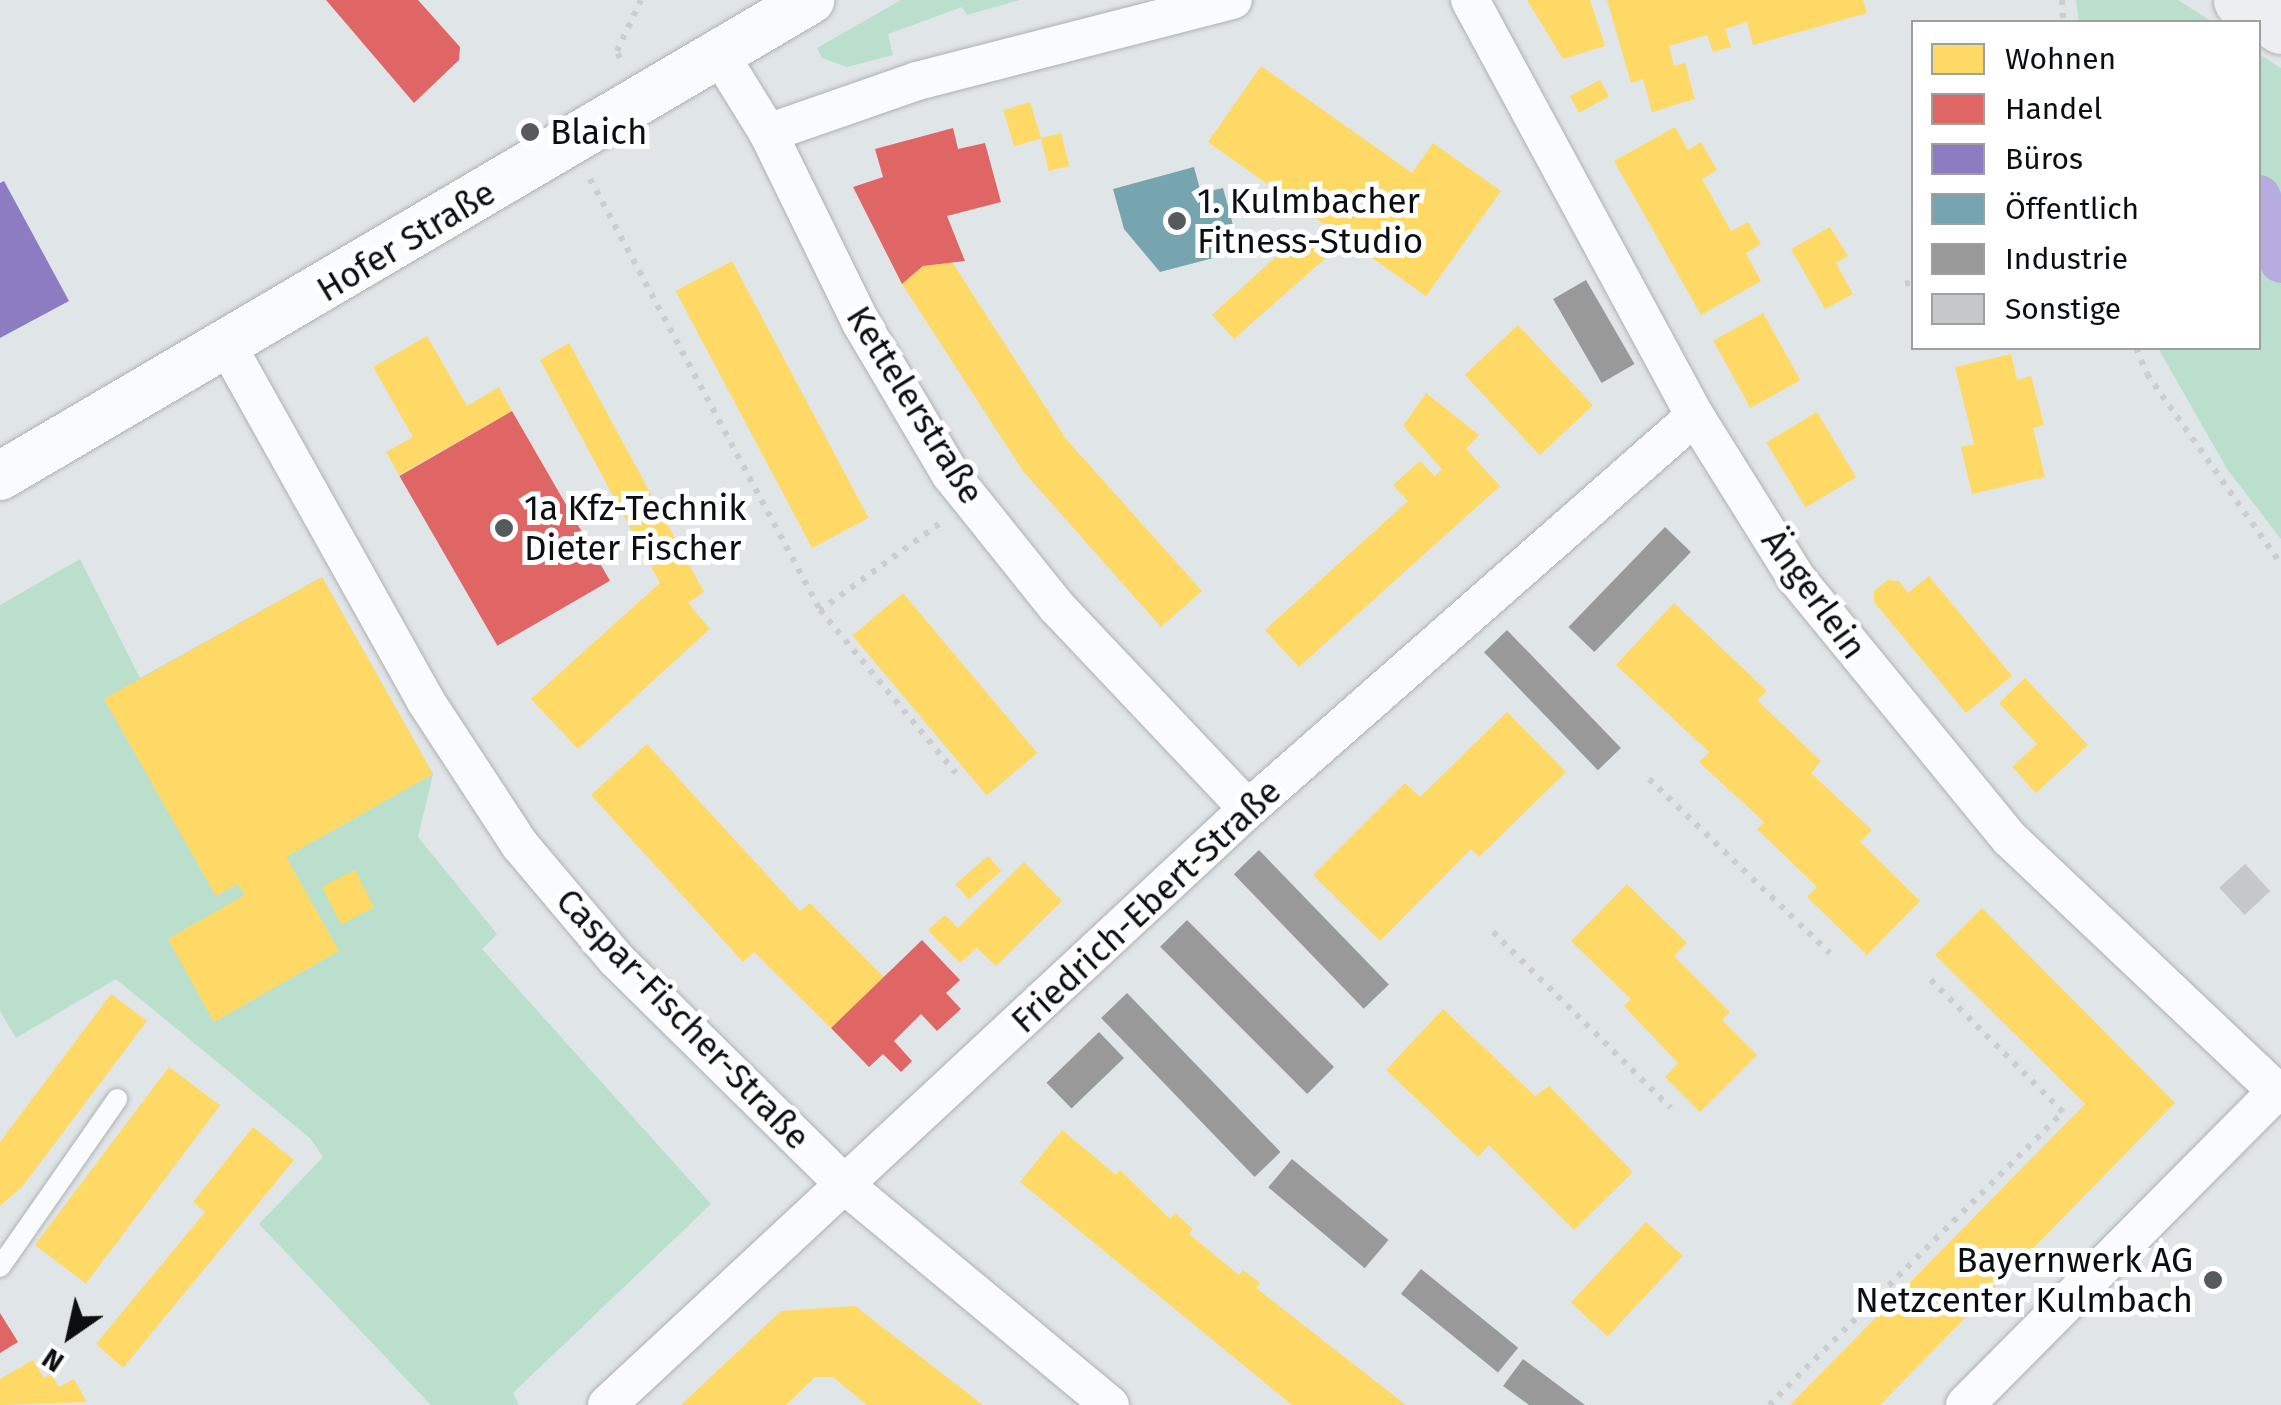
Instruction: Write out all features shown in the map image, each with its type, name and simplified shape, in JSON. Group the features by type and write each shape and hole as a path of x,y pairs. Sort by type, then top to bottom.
{"highway":[{"path":"2241,0 2281,26"}],"street":[{"name":"Hofer Straße","path":"0,476 228,347 810,0"},
{"path":"768,132 916,81 1233,0"},
{"name":"Ängerlein","path":"1470,0 1695,416 1797,578 2010,839 2279,1093"},
{"name":"Kettelerstraße","path":"718,52 768,132 861,323 972,500 1056,606 1248,809"},
{"name":"Caspar-Fischer-Straße","path":"228,347 426,700 520,845 616,959 846,1186 1110,1405"},
{"name":"Friedrich-Ebert-Straße","path":"608,1405 1248,809 1695,416"},
{"path":"1966,1405 2279,1093"}],"lane":[{"path":"0,1267 118,1098"}],"path":[{"path":"569,142 820,610 956,774"},
{"path":"2137,350 2147,374 2281,564"},
{"path":"820,610 972,500"},
{"path":"1649,779 1830,954"},
{"path":"1493,932 1671,1108"},
{"path":"1769,1405 2063,1112 1932,980"}],"green space":[{"path":"901,0 1020,0 967,15 962,7 888,34 893,55 847,67 822,58 817,48"},
{"path":"2076,0 2178,0 2209,20 2079,20"},
{"path":"2261,55 2281,68 2281,539 2227,469 2159,350 2261,350"},
{"path":"80,559 140,678 322,577 433,774 418,837 497,934 482,949 711,1204 513,1393 519,1405 431,1405 259,1224 323,1157 311,1139 116,979 16,1038 0,1011 0,605"}],"building: Wohnen":[{"path":"1527,0 1590,0 1605,46 1563,59"},
{"path":"1607,0 1863,0 1867,13 1753,45 1747,22 1725,29 1731,47 1713,52 1707,35 1669,46 1674,66 1685,63 1695,99 1652,112 1643,79 1631,83"},
{"path":"1261,66 1412,173 1433,143 1501,191 1426,296 1208,142"},
{"path":"1600,80 1609,97 1579,113 1570,96"},
{"path":"1030,102 1041,138 1014,147 1003,110"},
{"path":"1675,127 1688,150 1701,142 1717,170 1702,179 1731,231 1748,222 1761,244 1746,253 1761,281 1701,315 1614,161"},
{"path":"1061,133 1069,166 1049,171 1041,138"},
{"path":"1830,227 1848,256 1836,263 1853,294 1825,309 1791,249"},
{"path":"1304,231 1336,249 1234,339 1212,315"},
{"path":"732,261 869,518 812,548 675,291"},
{"path":"952,262 1066,439 1202,591 1161,627 1023,471 902,284 923,266"},
{"path":"1763,313 1800,380 1750,408 1713,341"},
{"path":"1518,325 1593,405 1540,455 1465,375"},
{"path":"427,336 467,406 499,387 512,411 399,475 386,452 413,437 373,367"},
{"path":"569,343 704,592 688,603 710,629 578,749 531,699 660,583 540,360"},
{"path":"2011,354 2017,380 2031,376 2044,425 2033,428 2045,477 1972,494 1961,447 1974,444 1955,367"},
{"path":"1426,393 1479,435 1466,449 1500,486 1299,667 1265,630 1408,501 1393,485 1420,461 1435,476 1442,469 1403,426"},
{"path":"1817,412 1856,477 1806,508 1766,442"},
{"path":"1929,576 2012,676 1966,713 1874,602 1874,591 1888,580 1899,581 1908,593"},
{"path":"322,577 433,774 286,857 339,951 214,1022 168,939 245,895 238,884 216,896 104,699"},
{"path":"903,593 1037,753 987,796 852,635"},
{"path":"1674,603 1767,691 1757,700 1821,761 1811,773 1872,830 1860,842 1920,901 1867,955 1807,897 1817,887 1757,829 1764,822 1699,762 1709,752 1616,665"},
{"path":"2025,678 2088,745 2036,793 2012,767 2037,744 1999,703"},
{"path":"1507,712 1566,772 1479,857 1471,849 1380,941 1313,875 1405,783 1420,797"},
{"path":"647,744 800,911 810,903 884,977 831,1028 754,952 743,962 591,795"},
{"path":"988,856 1001,871 969,899 956,884"},
{"path":"1024,862 1062,901 996,966 977,948 960,963 928,930 945,915 958,928"},
{"path":"355,870 374,907 341,924 322,887"},
{"path":"1627,884 1687,943 1674,956 1730,1012 1722,1020 1757,1055 1700,1112 1665,1077 1678,1063 1624,1006 1631,999 1571,941"},
{"path":"1982,908 2175,1103 1880,1405 1790,1405 2085,1104 1935,955"},
{"path":"111,994 147,1021 22,1187 0,1206 0,1142"},
{"path":"1443,1009 1535,1096 1549,1086 1633,1172 1574,1230 1489,1145 1478,1157 1386,1070"},
{"path":"169,1067 220,1106 86,1284 35,1245"},
{"path":"253,1127 294,1160 123,1368 96,1344 205,1212 193,1202"},
{"path":"1062,1130 1116,1175 1120,1170 1170,1219 1175,1213 1193,1229 1189,1234 1239,1275 1243,1270 1260,1283 1256,1288 1406,1405 1292,1405 1020,1182"},
{"path":"1646,1222 1683,1256 1608,1337 1571,1302"},
{"path":"855,1306 983,1405 867,1405 833,1377 815,1377 786,1405 681,1405 781,1311"},
{"path":"33,1360 44,1378 51,1374 59,1387 74,1379 87,1402 0,1405 0,1379"}],"building: Handel":[{"path":"326,0 418,0 460,47 459,60 414,103"},
{"path":"953,128 958,149 985,143 1001,202 947,216 965,261 923,266 902,284 853,187 883,177 875,149"},
{"path":"512,411 610,581 497,646 399,476"},
{"path":"922,940 960,980 946,993 961,1009 937,1031 921,1014 894,1041 912,1061 901,1072 883,1054 869,1067 831,1028"},
{"path":"0,1313 18,1342 0,1353"}],"building: Büros":[{"path":"4,181 69,301 0,338 0,183"}],"building: Öffentlich":[{"path":"1194,167 1201,193 1223,188 1240,251 1160,272 1124,229 1113,189"}],"building: Industrie":[{"path":"1586,280 1634,364 1602,383 1553,299"},
{"path":"1665,527 1691,552 1594,652 1568,627"},
{"path":"1507,630 1621,748 1598,770 1484,652"},
{"path":"1259,850 1389,985 1364,1009 1234,874"},
{"path":"1187,920 1334,1067 1307,1094 1160,947"},
{"path":"1127,993 1281,1152 1255,1177 1101,1018"},
{"path":"1099,1032 1124,1058 1071,1109 1046,1083"},
{"path":"1292,1159 1389,1240 1365,1268 1268,1187"},
{"path":"1421,1269 1518,1348 1498,1373 1401,1294"},
{"path":"1523,1359 1585,1405 1529,1405 1503,1386"}],"building: Sonstige":[{"path":"2245,864 2270,891 2245,915 2219,888"}],"waterway":[{"path":"2261,205 2281,260"}],"place":[{"name":"Blaich","path":"530,132"},
{"name":"1. Kulmbacher Fitness-Studio","path":"1177,221"},
{"name":"1a Kfz-Technik Dieter Fischer","path":"504,528"},
{"name":"Bayernwerk AG Netzcenter Kulmbach","path":"2213,1280"}]}
